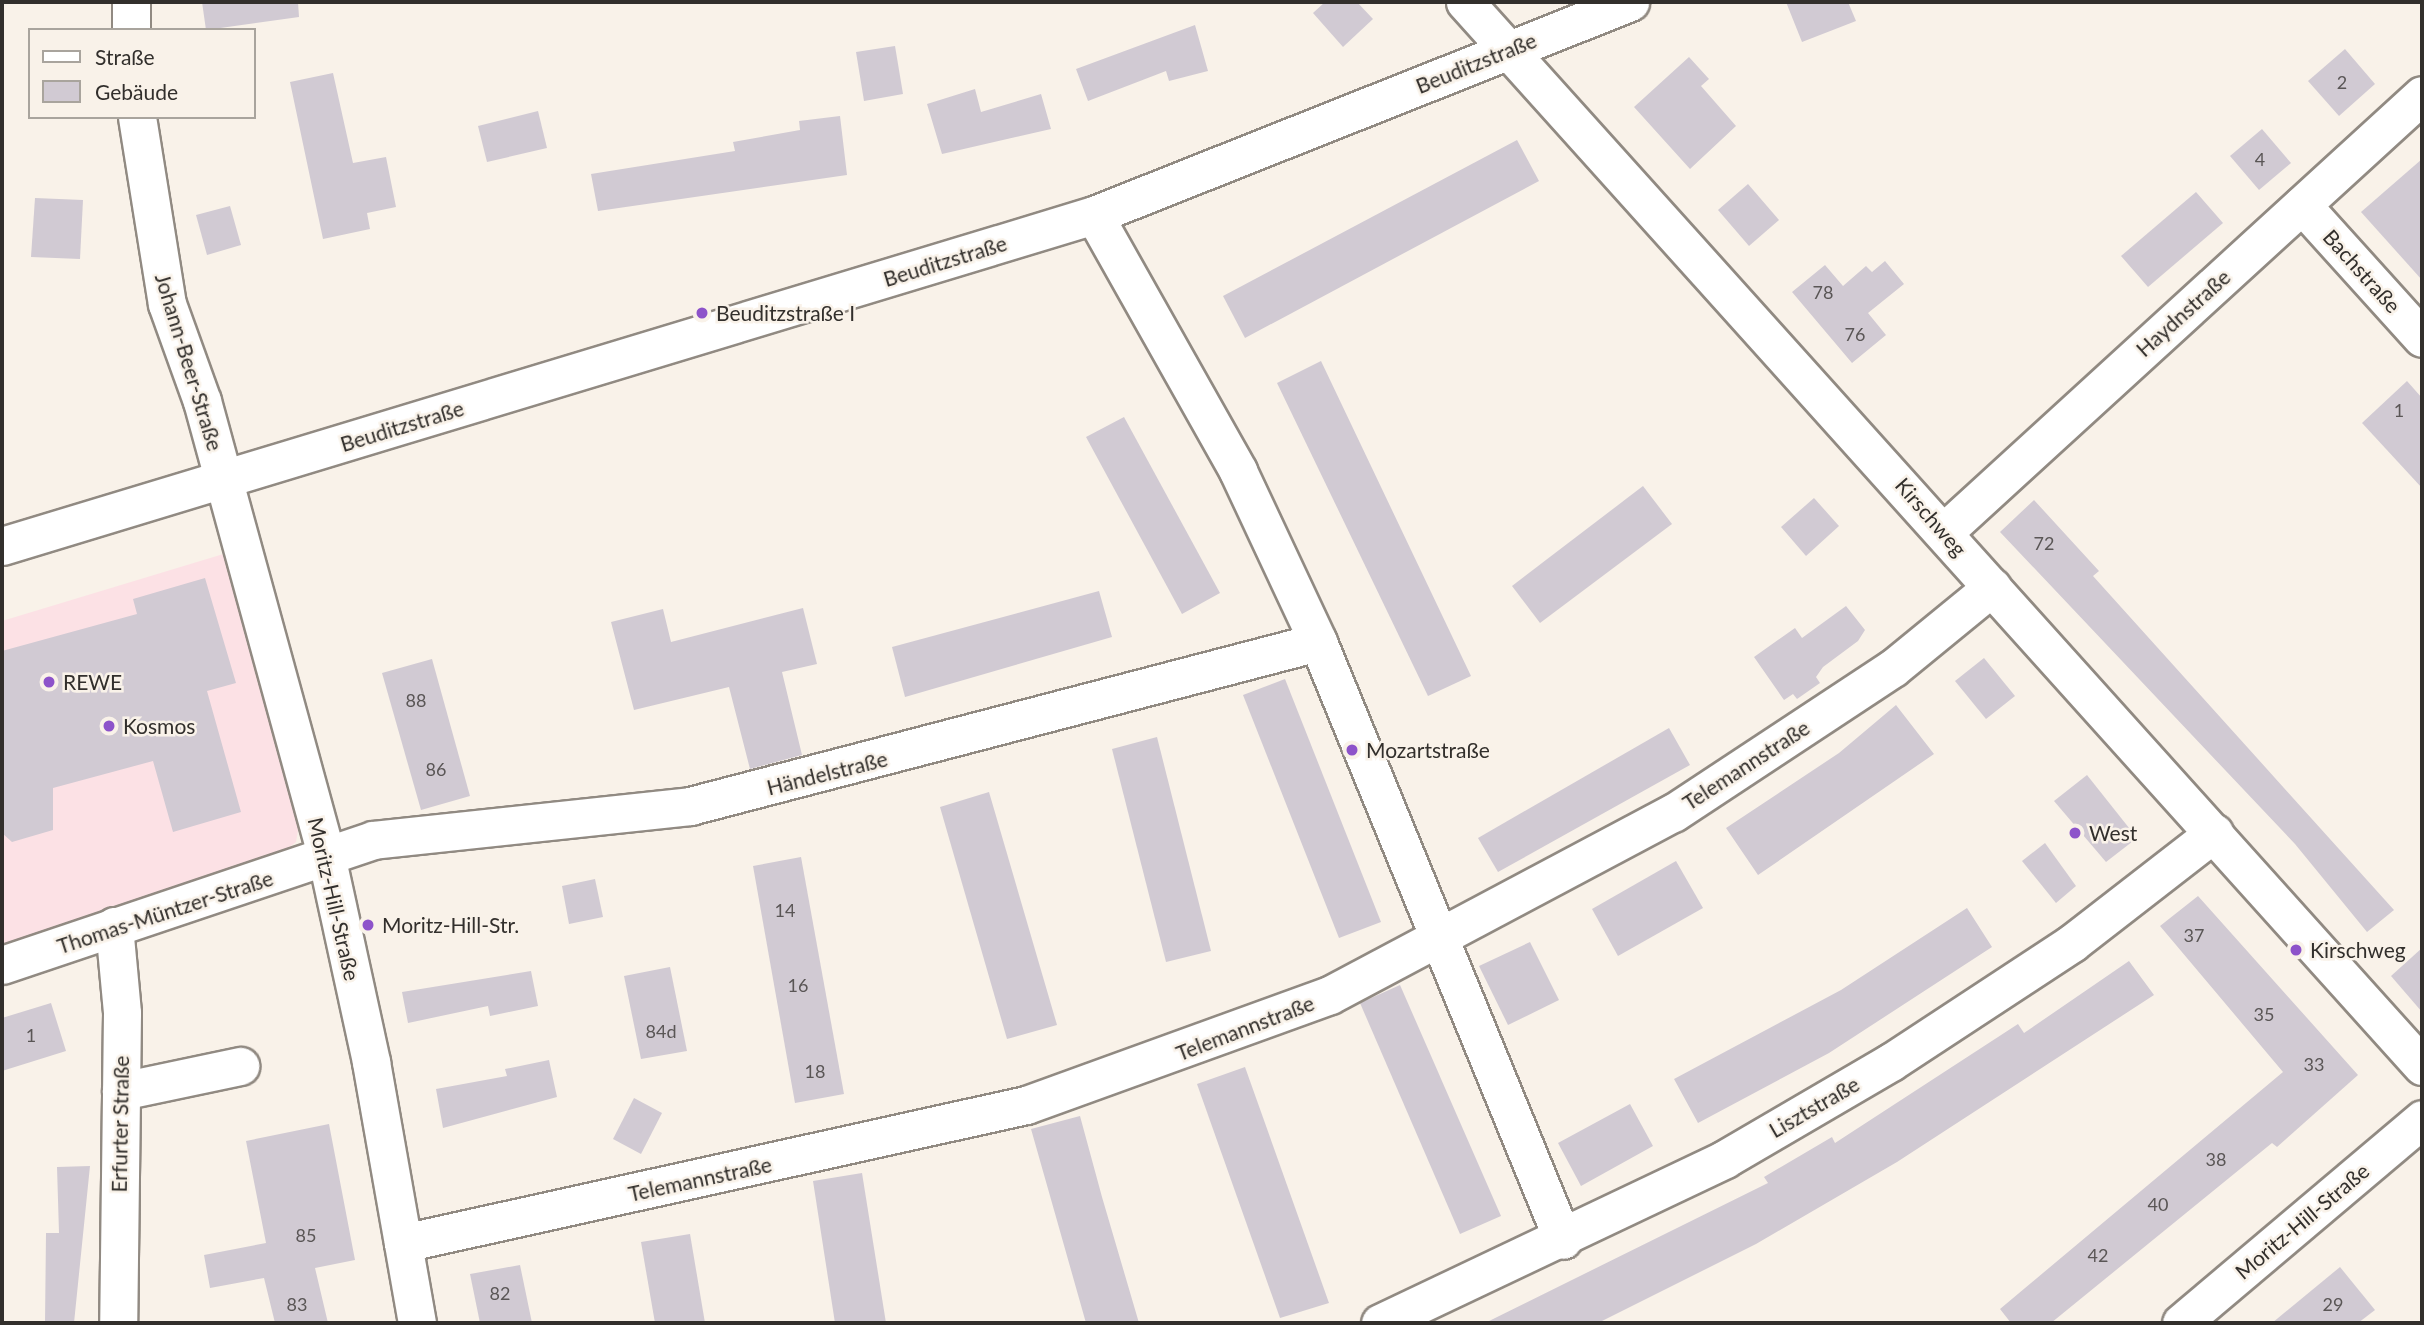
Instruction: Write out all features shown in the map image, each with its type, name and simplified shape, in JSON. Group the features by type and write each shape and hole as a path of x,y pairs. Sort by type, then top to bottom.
{"street":[{"path":"121,2 131,2 131,28"},
{"name":"Kirschweg","path":"1465,2 1513,48 2422,1066"},
{"name":"Beuditzstraße","path":"2,545 224,481 1094,215 1630,2"},
{"name":"Haydnstraße","path":"1945,531 2422,96"},
{"name":"Johann-Beer-Straße","path":"137,119 167,304 224,481"},
{"name":"Bachstraße","path":"2302,205 2422,338"},
{"path":"1094,215 1238,471 1318,642 1563,1240"},
{"name":"Moritz-Hill-Straße","path":"224,481 326,855 417,1323"},
{"name":"Telemannstraße","path":"402,1243 1026,1105 1268,1020 1442,941 1673,813 1893,668 1992,587"},
{"name":"Händelstraße","path":"326,855 373,840 690,806 1318,642"},
{"name":"Lisztstraße","path":"1380,1323 1563,1240 1725,1159 1891,1062 2072,943 2214,833"},
{"name":"Thomas-Müntzer-Straße","path":"2,965 114,926 290,873 326,855"},
{"name":"Erfurter Straße","path":"114,926 121,955 118,1323"},
{"path":"121,1091 240,1066"},
{"name":"Moritz-Hill-Straße","path":"2181,1323 2422,1119"}],"shaded area":[{"path":"230,552 302,807 296,842 273,860 2,946 2,621"}],"building":[{"path":"202,2 298,2 299,17 206,28"},
{"path":"1325,2 1357,2 1373,19 1343,47 1313,13"},
{"path":"1786,2 1848,2 1856,21 1802,42"},
{"path":"1195,25 1208,71 1169,81 1166,71 1088,101 1076,69"},
{"path":"895,46 903,94 864,101 856,52"},
{"path":"2345,49 2375,84 2339,116 2308,81"},
{"path":"1689,57 1709,79 1701,86 1736,126 1690,169 1634,107"},
{"path":"333,73 353,163 386,157 396,207 367,213 370,229 323,239 290,82"},
{"path":"975,89 981,112 1041,94 1051,129 942,154 927,104"},
{"path":"538,111 547,148 487,162 478,126"},
{"path":"840,116 847,175 598,211 591,174 735,151 733,142 800,130 799,121"},
{"path":"2262,129 2291,163 2259,190 2230,156"},
{"path":"1517,140 1539,181 1245,338 1223,296"},
{"path":"2422,159 2422,280 2361,212"},
{"path":"1748,184 1779,220 1749,246 1718,210"},
{"path":"2196,192 2223,223 2148,287 2121,256"},
{"path":"35,198 83,200 80,259 31,257"},
{"path":"230,206 241,245 207,255 196,215"},
{"path":"1885,261 1904,284 1868,313 1886,335 1852,363 1792,292 1825,265 1843,286 1866,266 1872,272"},
{"path":"1321,361 1471,676 1428,696 1277,383"},
{"path":"2407,381 2422,398 2422,488 2362,423"},
{"path":"1124,417 1220,593 1182,614 1086,437"},
{"path":"1643,486 1672,524 1540,623 1512,586"},
{"path":"1814,498 1839,526 1806,556 1781,527"},
{"path":"2034,500 2099,571 2093,576 2394,910 2367,932 2295,844 2000,532"},
{"name":"Kosmos","path":"205,578 236,683 207,691 241,812 173,832 153,761 53,788 53,830 12,842 2,833 2,651 137,614 133,599"},
{"path":"1099,591 1112,637 905,697 892,647"},
{"path":"1846,606 1865,630 1858,641 1823,667 1816,677 1820,683 1797,699 1793,694 1784,700 1754,657 1795,628 1802,638"},
{"path":"803,608 817,664 782,672 802,755 750,769 729,687 634,710 611,622 663,609 671,642"},
{"path":"1984,658 2015,696 1986,719 1955,681"},
{"path":"432,659 470,796 421,810 382,673"},
{"path":"1285,679 1381,922 1339,938 1243,695"},
{"path":"1896,705 1934,754 1758,875 1726,828 1839,753"},
{"path":"1669,728 1690,765 1498,872 1478,838"},
{"path":"1157,737 1211,951 1166,962 1112,749"},
{"path":"2087,775 2137,838 2106,862 2054,801"},
{"path":"989,792 1057,1025 1007,1039 940,807"},
{"path":"2045,843 2076,886 2056,903 2022,861"},
{"path":"801,857 844,1094 795,1103 753,866"},
{"path":"1676,861 1703,908 1618,956 1592,909"},
{"path":"595,879 603,917 569,924 562,886"},
{"path":"2198,896 2358,1075 2277,1147 2272,1143 2051,1323 2011,1323 2000,1309 2283,1072 2160,926"},
{"path":"1967,908 1992,947 1829,1053 1698,1123 1674,1079 1841,990"},
{"path":"1530,942 1559,1000 1508,1025 1479,966"},
{"path":"2422,948 2422,1012 2391,976"},
{"path":"2129,961 2154,995 1897,1162 1756,1244 1598,1323 1485,1323 1768,1183 1764,1177 1832,1137 1835,1143 2018,1024 2024,1033"},
{"path":"670,967 687,1051 641,1059 624,976"},
{"path":"531,971 538,1006 490,1016 488,1006 408,1023 402,992"},
{"path":"1400,985 1501,1216 1460,1234 1360,1003"},
{"path":"51,1003 66,1051 2,1071 2,1018"},
{"path":"549,1060 557,1097 443,1128 436,1089 507,1076 505,1069"},
{"path":"1245,1067 1329,1303 1280,1318 1197,1084"},
{"path":"634,1098 662,1113 641,1154 613,1139"},
{"path":"1630,1104 1653,1146 1581,1186 1558,1143"},
{"path":"1080,1116 1139,1323 1086,1323 1031,1129"},
{"path":"329,1124 355,1260 315,1268 328,1323 275,1323 264,1278 210,1288 204,1255 266,1243 246,1141"},
{"path":"90,1166 74,1323 45,1323 46,1233 59,1233 57,1167"},
{"path":"862,1173 886,1323 835,1323 813,1181"},
{"path":"690,1234 705,1323 655,1323 641,1242"},
{"path":"520,1265 532,1323 480,1323 470,1274"},
{"path":"2340,1267 2375,1310 2358,1323 2272,1323"}],"place":[{"name":"Beuditzstraße I","path":"702,313"},
{"name":"REWE","path":"49,682"},
{"name":"Kosmos","path":"109,726"},
{"name":"Mozartstraße","path":"1352,750"},
{"name":"West","path":"2075,833"},
{"name":"Moritz-Hill-Str.","path":"368,925"},
{"name":"Kirschweg","path":"2296,950"}]}
